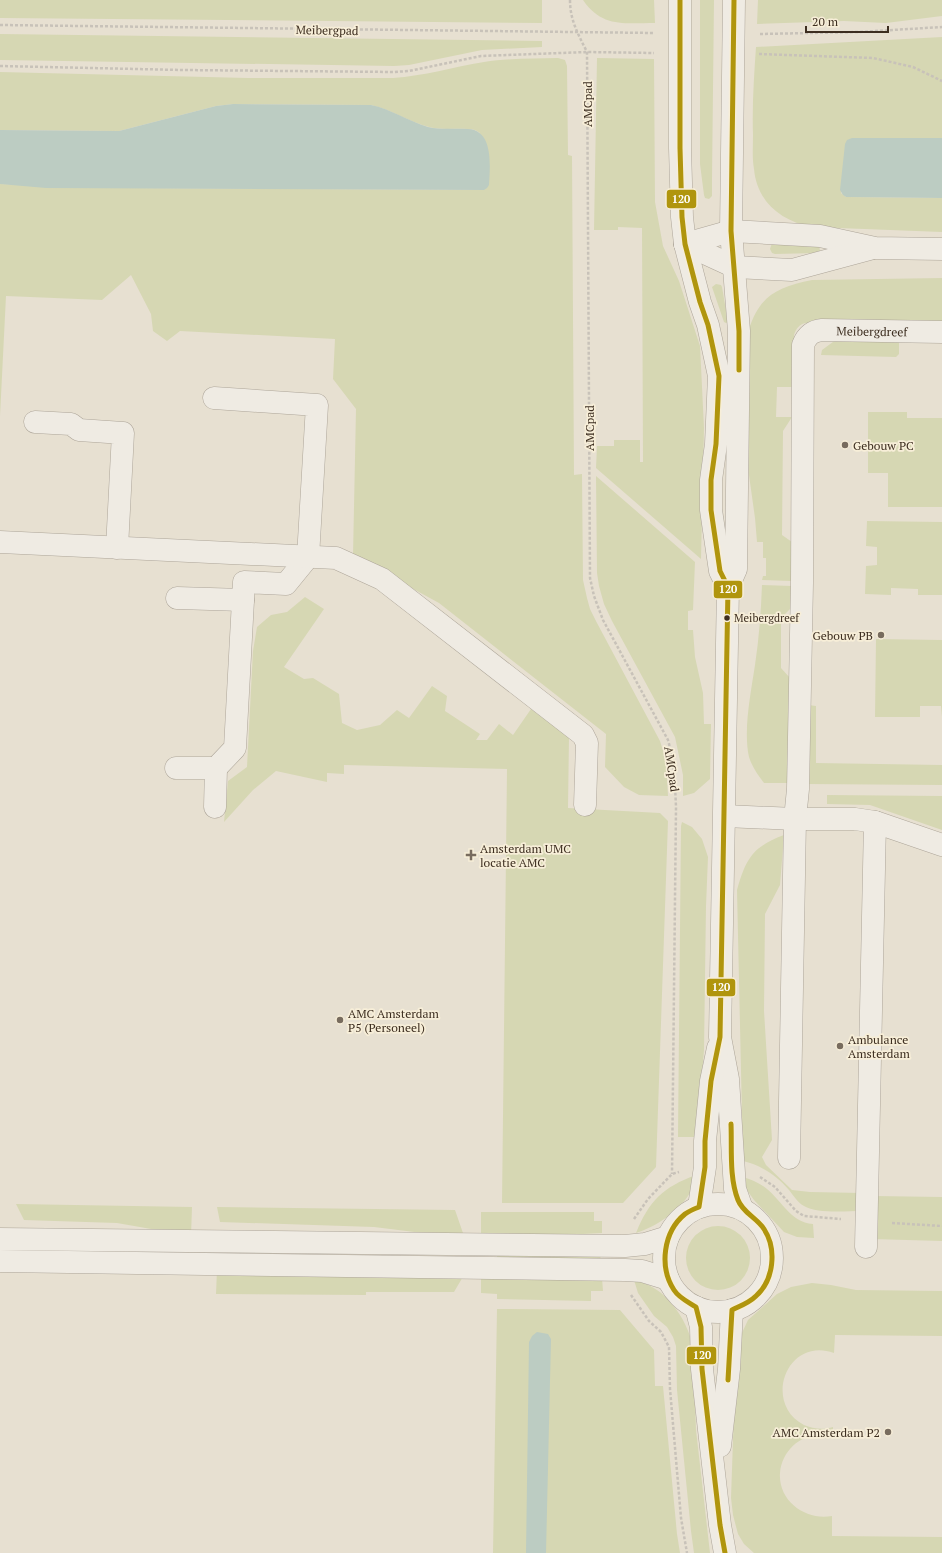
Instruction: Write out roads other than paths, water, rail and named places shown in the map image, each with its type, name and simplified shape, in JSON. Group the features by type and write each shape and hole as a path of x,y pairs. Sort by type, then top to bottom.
{"street":[{"path":"680,0 680,148 682,218 685,244 700,302 708,325 719,376 716,444 710,480 711,510 720,571 728,587"},
{"path":"699,1207 705,1167 705,1141 711,1081 720,1038 728,587 736,569 739,331 731,231 734,0"},
{"path":"685,244 731,231 820,236 875,248 942,249"},
{"path":"685,244 735,267 792,270 875,248"},
{"name":"Meibergdreef","path":"789,1158 795,819 798,789 802,583 803,344 806,338 811,334 822,330 942,332"},
{"path":"214,398 317,405 308,557 286,584 244,582 235,748 216,768 215,807"},
{"path":"35,422 71,424 79,430 124,432 117,548"},
{"path":"0,542 336,558 382,579 583,735 587,742 586,805"},
{"path":"176,598 243,600"},
{"path":"176,768 216,768"},
{"path":"725,816 795,819 854,819 875,822 942,845"},
{"path":"866,1247 875,822"},
{"path":"720,1038 728,1079 733,1145 732,1166 735,1189 742,1209"},
{"path":"713,1204 728,1205 742,1209 755,1218 764,1230 771,1244 772,1261 769,1278 760,1292 748,1303 732,1310 714,1312 696,1307 684,1300 675,1291 668,1279 664,1258 668,1237 675,1224 680,1219 699,1207 713,1204"},
{"path":"0,1239 625,1246 645,1244 668,1237"},
{"path":"480,1268 481,1244"},
{"path":"0,1262 625,1270 642,1271 668,1279"},
{"path":"696,1307 701,1327 702,1369 720,1525 725,1553"},
{"path":"716,1481 729,1369 732,1310"}],"place":[{"name":"Gebouw PC","path":"845,445"},
{"name":"Meibergdreef","path":"727,618"},
{"name":"Gebouw PB","path":"881,635"},
{"name":"Amsterdam UMC locatie AMC","path":"471,855"},
{"name":"AMC Amsterdam P5 (Personeel)","path":"340,1020"},
{"name":"Ambulance Amsterdam","path":"840,1046"},
{"name":"AMC Amsterdam P2","path":"888,1432"}]}
